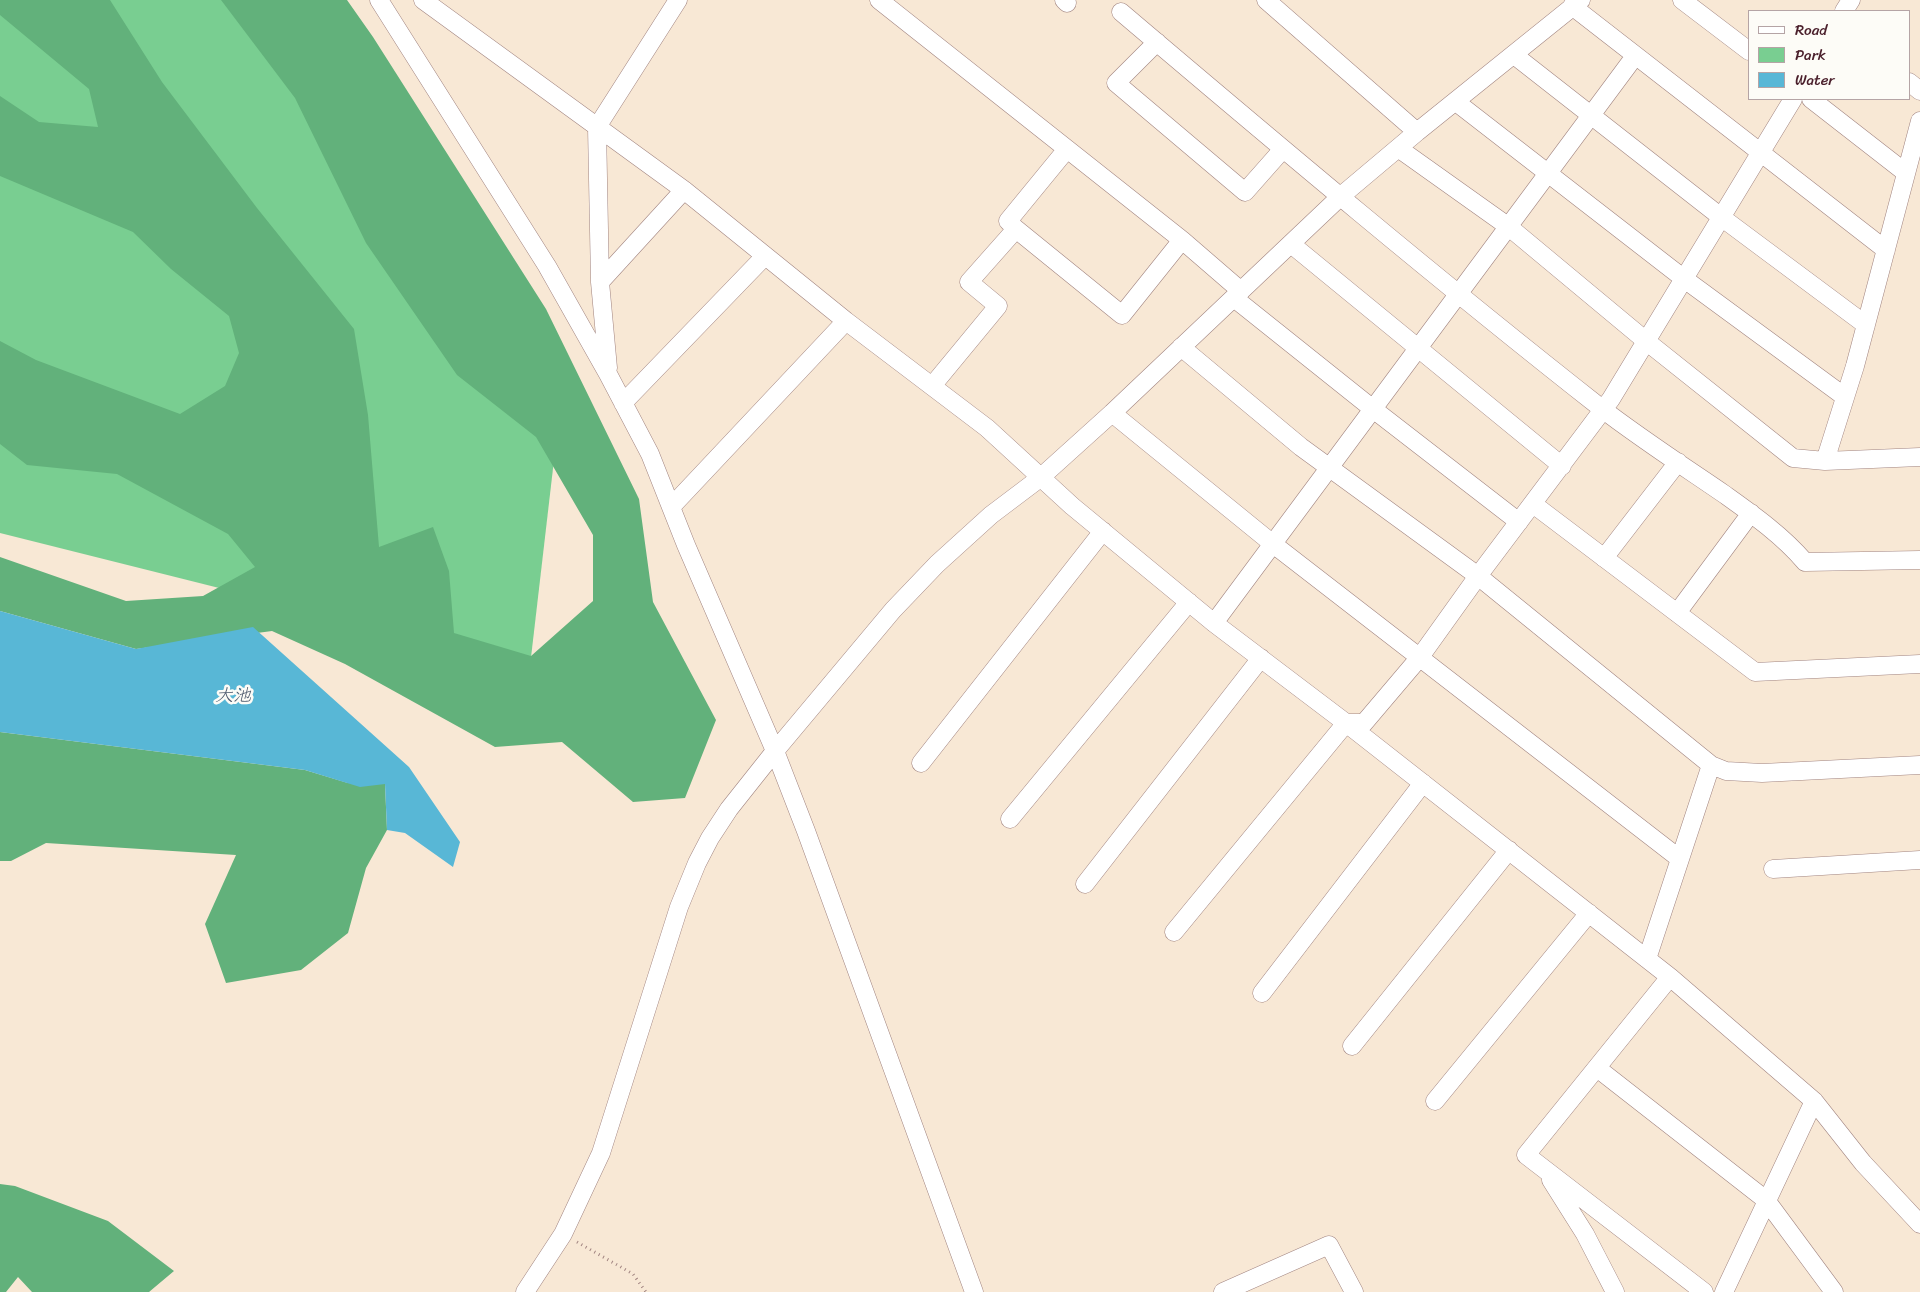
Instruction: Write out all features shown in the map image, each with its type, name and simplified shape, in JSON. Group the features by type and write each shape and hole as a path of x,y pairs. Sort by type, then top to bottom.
{"street":[{"path":"379,0 547,266 608,374 650,454 686,545 806,831 974,1292"},
{"path":"423,0 684,190 846,321 987,428 1040,478 1214,623 1346,723 1670,977 1814,1101 1862,1163 1920,1224"},
{"path":"608,374 600,282 597,127 678,0"},
{"path":"879,0 1182,240 1238,294 1373,409 1519,522"},
{"path":"1266,0 1417,132"},
{"path":"1682,0 1748,50"},
{"path":"525,1292 563,1234 601,1153 679,907 697,863 710,838 729,809 774,751 893,610 937,564 991,515 1040,478 1112,413 1341,196 1577,3 1635,56 1886,250"},
{"path":"1121,12 1459,294 1603,409 1751,513 1793,548 1805,562 1920,560"},
{"path":"1157,42 1116,83 1245,192 1283,149"},
{"path":"1514,55 1721,217 1866,325"},
{"path":"1214,623 1635,56"},
{"path":"1910,83 1920,91"},
{"path":"1346,723 1364,723 1420,657 1603,409 1793,100"},
{"path":"1812,100 1906,173"},
{"path":"1456,102 1683,278 1846,397"},
{"path":"1826,461 1866,325 1920,121"},
{"path":"1398,148 1509,227 1646,341 1793,458 1826,461 1920,457"},
{"path":"1067,149 1008,221 1122,315 1182,240"},
{"path":"600,282 684,190"},
{"path":"932,386 998,306 969,282 1016,229"},
{"path":"1291,244 1418,350 1562,466"},
{"path":"623,402 765,256"},
{"path":"672,506 846,321"},
{"path":"1181,347 1301,446 1478,576 1711,765 1726,771 1762,773 1920,765"},
{"path":"1112,413 1273,544 1680,859"},
{"path":"1604,558 1678,462"},
{"path":"1533,504 1755,672 1920,664"},
{"path":"1677,613 1751,513"},
{"path":"921,763 1103,531"},
{"path":"1010,819 1189,602"},
{"path":"1085,884 1261,658"},
{"path":"1174,932 1346,723"},
{"path":"1647,959 1711,765"},
{"path":"1262,993 1423,783"},
{"path":"1352,1046 1509,850"},
{"path":"1773,869 1920,860"},
{"path":"1435,1101 1588,913"},
{"path":"1670,977 1526,1155 1704,1292"},
{"path":"1597,1068 1766,1200 1834,1292"},
{"path":"1724,1292 1814,1101"},
{"path":"1545,1170 1585,1234 1615,1292"},
{"path":"1223,1292 1330,1245 1354,1292"}],"path":[{"path":"563,1234 633,1274 646,1292"}],"green space":[{"path":"0,0 269,0 559,417 530,666 0,533"},
{"path":"0,0 110,0 162,82 257,208 354,329 368,415 379,547 433,527 449,571 454,633 531,656 593,601 593,535 536,437 457,375 366,243 295,98 221,0 347,0 373,37 546,309 639,499 653,602 716,720 685,798 633,802 562,742 495,747 345,664 272,631 136,649 0,611 0,557 126,601 203,596 255,567 228,534 117,474 27,465 0,444 0,341 36,360 180,414 225,386 239,353 229,316 171,269 133,232 0,176 0,96 39,122 98,127 89,89 0,15"},
{"path":"0,732 305,770 348,783 385,784 387,830 366,868 348,933 301,970 226,983 205,924 236,855 46,843 11,861 0,861"},
{"path":"0,1184 15,1186 108,1221 174,1271 149,1292 32,1292 18,1277 6,1292 0,1292"}],"water":[{"name":"大池","path":"0,611 136,649 253,627 409,767 460,842 453,867 405,833 387,830 385,784 360,787 305,770 0,732"}]}
